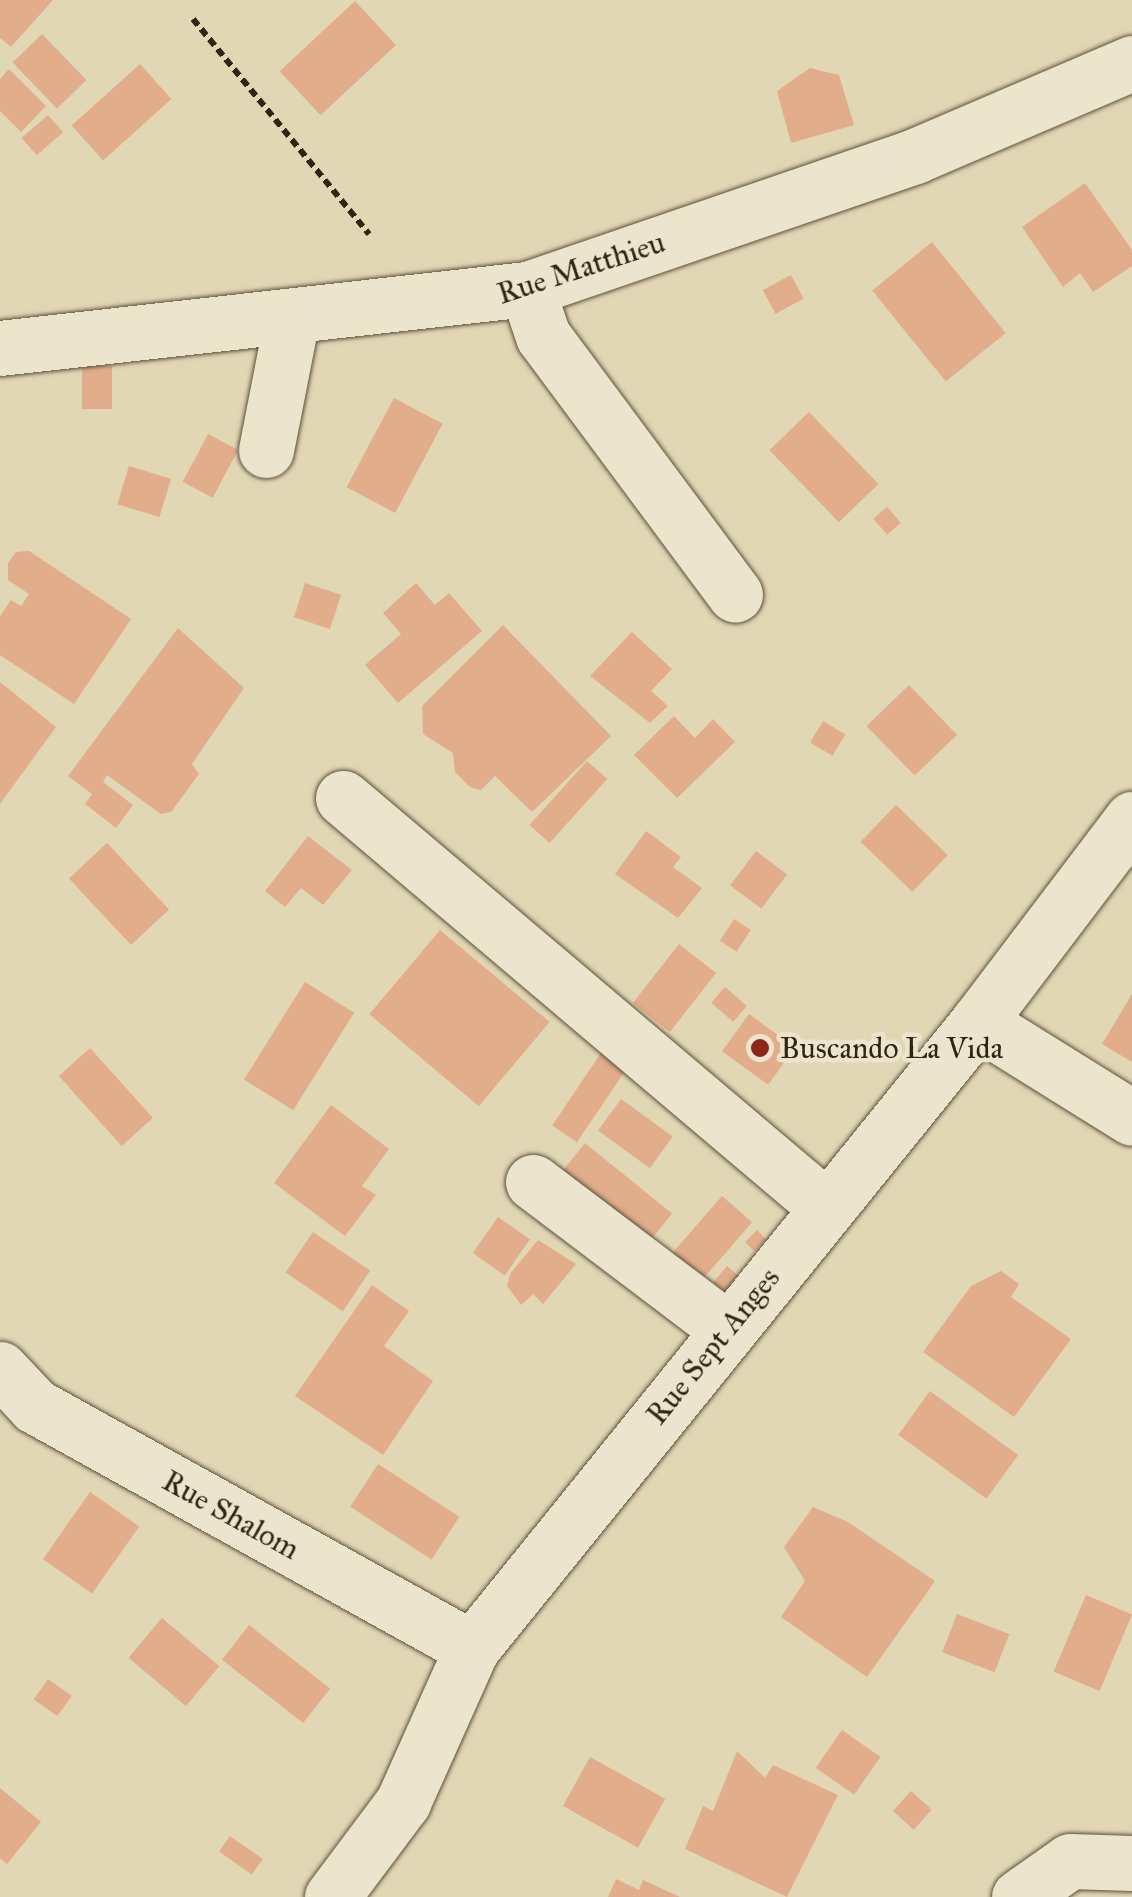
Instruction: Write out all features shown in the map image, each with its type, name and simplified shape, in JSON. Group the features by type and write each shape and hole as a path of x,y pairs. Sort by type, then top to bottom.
{"street":[{"name":"Rue Matthieu","path":"0,348 427,304 526,290 916,156 1132,63"},
{"path":"526,290 544,336 735,596"},
{"path":"266,450 292,318"},
{"path":"342,798 826,1207"},
{"name":"Rue Sept Anges","path":"332,1897 404,1802 472,1648 726,1328 978,1022 1132,819"},
{"path":"978,1022 1132,1118"},
{"path":"533,1182 726,1328"},
{"name":"Rue Shalom","path":"0,1369 35,1406 472,1648"},
{"path":"1019,1897 1070,1862 1132,1863"}],"path":[{"path":"194,19 427,304"}],"building":[{"path":"0,0 53,0 11,47 0,38"},
{"path":"355,1 396,45 321,115 280,71"},
{"path":"42,34 86,80 57,109 13,62"},
{"path":"140,64 171,99 103,160 72,126"},
{"path":"810,68 839,75 854,125 791,143 777,91"},
{"path":"9,69 46,106 21,132 0,111 0,79"},
{"path":"48,115 63,132 37,155 22,138"},
{"path":"1085,183 1132,250 1132,266 1093,292 1080,273 1063,287 1022,227"},
{"path":"932,242 1006,333 946,381 872,290"},
{"path":"791,275 804,299 775,314 763,290"},
{"path":"82,366 112,366 112,409 82,409"},
{"path":"394,398 443,424 395,513 347,487"},
{"path":"809,412 878,484 839,522 769,450"},
{"path":"208,434 238,450 213,498 183,482"},
{"path":"129,466 171,479 159,517 117,504"},
{"path":"887,507 901,523 887,535 873,519"},
{"path":"29,551 131,619 74,704 0,655 0,616 11,600 21,606 29,594 8,580 8,563 16,552"},
{"path":"305,583 341,595 330,629 294,617"},
{"path":"416,583 435,605 449,593 482,631 398,703 365,665 401,634 383,613"},
{"path":"503,625 611,736 532,812 495,776 481,790 470,787 455,772 453,753 423,734 422,706"},
{"path":"178,628 244,688 192,764 199,774 171,812 161,814 107,775 103,782 133,805 116,828 85,804 92,794 68,776"},
{"path":"632,632 672,669 651,691 668,706 650,723 590,676"},
{"path":"0,682 56,727 0,804"},
{"path":"909,685 957,735 914,776 867,726"},
{"path":"674,716 695,738 713,719 735,742 677,798 634,755"},
{"path":"823,721 845,734 832,756 810,742"},
{"path":"587,761 607,779 550,843 529,825"},
{"path":"896,805 948,855 912,892 861,842"},
{"path":"646,831 681,857 673,867 702,888 678,918 615,874"},
{"path":"308,836 352,870 323,905 301,888 285,907 265,891"},
{"path":"107,843 169,910 131,945 69,878"},
{"path":"756,851 787,874 761,909 730,885"},
{"path":"734,919 751,930 737,952 720,941"},
{"path":"440,930 550,1022 479,1106 369,1014"},
{"path":"679,944 716,973 670,1032 633,1003"},
{"path":"305,982 354,1013 293,1110 244,1080"},
{"path":"725,987 747,1006 733,1022 711,1003"},
{"path":"1132,994 1132,1062 1102,1044"},
{"path":"749,1014 795,1048 768,1085 722,1051"},
{"path":"90,1048 153,1118 122,1146 59,1076"},
{"path":"603,1050 628,1067 577,1142 552,1125"},
{"path":"621,1099 673,1137 650,1168 598,1131"},
{"path":"331,1105 389,1149 362,1186 376,1195 345,1236 274,1183"},
{"path":"585,1143 672,1213 645,1247 558,1176"},
{"path":"722,1196 752,1222 692,1292 662,1265"},
{"path":"498,1217 530,1239 505,1275 473,1253"},
{"path":"757,1230 766,1239 754,1251 745,1242"},
{"path":"313,1232 370,1271 343,1311 286,1273"},
{"path":"538,1240 576,1264 543,1304 533,1294 521,1305 507,1286 510,1274"},
{"path":"727,1266 740,1277 726,1294 713,1283"},
{"path":"1001,1271 1019,1284 1011,1297 1071,1339 1014,1417 923,1352 971,1286"},
{"path":"372,1285 409,1311 384,1346 433,1381 383,1455 295,1396"},
{"path":"930,1391 1018,1455 986,1499 898,1435"},
{"path":"378,1464 459,1517 432,1560 350,1507"},
{"path":"90,1492 139,1526 92,1594 43,1559"},
{"path":"813,1507 848,1522 935,1581 867,1677 781,1617 805,1581 784,1547"},
{"path":"1086,1595 1132,1615 1100,1691 1054,1671"},
{"path":"957,1614 1009,1634 995,1672 942,1652"},
{"path":"162,1618 219,1666 186,1706 129,1658"},
{"path":"249,1625 330,1688 303,1723 222,1660"},
{"path":"48,1679 72,1696 57,1716 34,1699"},
{"path":"842,1730 881,1757 854,1795 816,1768"},
{"path":"737,1751 765,1778 773,1765 838,1795 787,1897 685,1849 703,1806 713,1811"},
{"path":"590,1757 665,1799 638,1848 563,1806"},
{"path":"0,1788 41,1822 7,1864 0,1858"},
{"path":"911,1791 932,1810 914,1830 893,1811"},
{"path":"230,1836 263,1859 252,1875 219,1852"},
{"path":"616,1879 639,1890 643,1880 680,1897 608,1897"}],"place":[{"name":"Buscando La Vida","path":"760,1048"}]}
